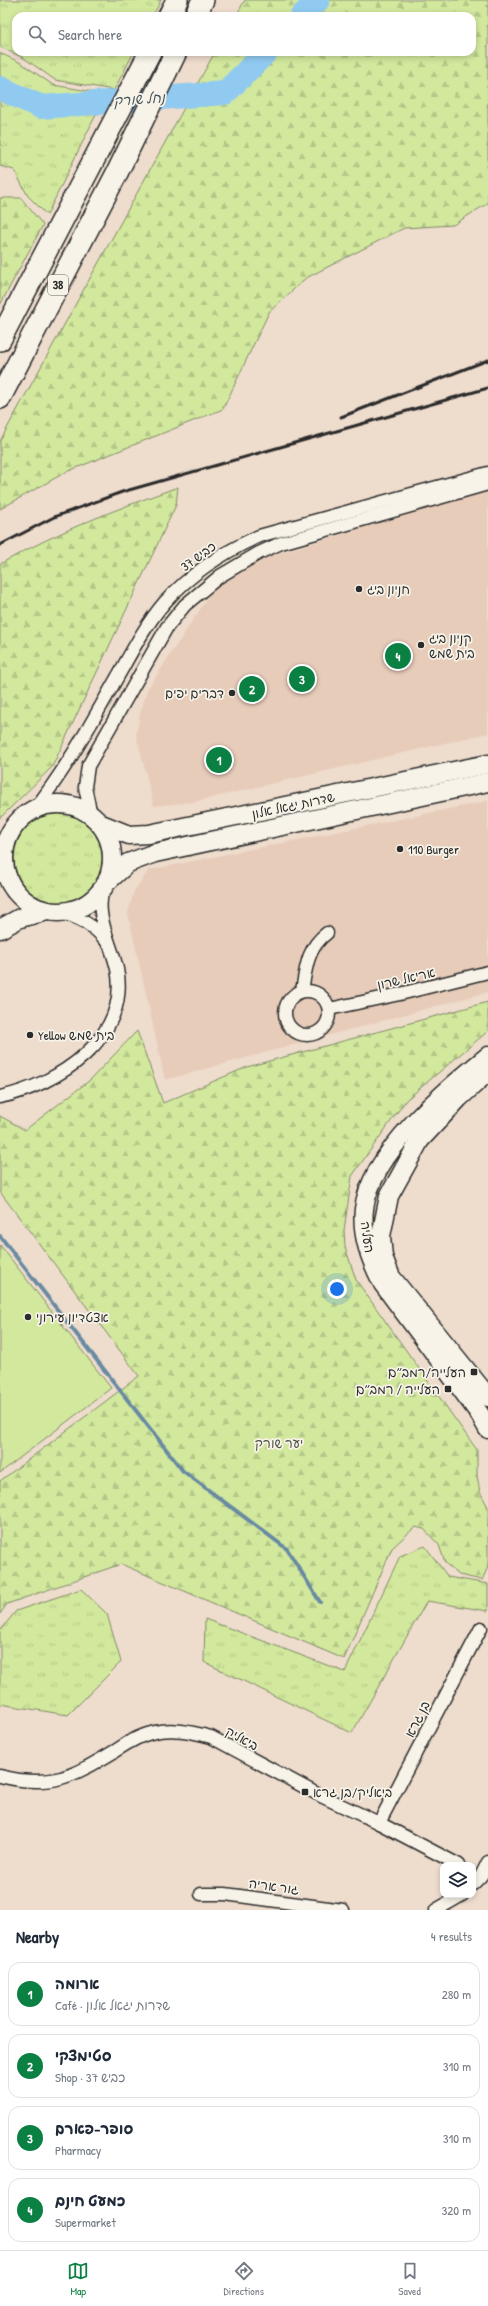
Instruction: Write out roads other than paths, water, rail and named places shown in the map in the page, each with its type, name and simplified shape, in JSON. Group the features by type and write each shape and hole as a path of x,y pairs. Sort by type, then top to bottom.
{"highway":[{"path":"171,12 177,0"},
{"path":"197,12 203,0"},
{"name":"38","path":"0,340 148,56"},
{"name":"38","path":"0,398 117,173 174,56"}],"main road":[{"name":"שדרות יגאל אלון","path":"95,819 129,835 155,833 488,764"},
{"name":"שדרות יגאל אלון","path":"105,884 128,863 155,853 488,782"},
{"path":"0,892 4,866 4,849 10,833 20,820 34,810 50,805 63,804 76,807 95,819 108,837 112,853 111,868 105,884 97,896 84,906 69,911 52,912 20,918 0,929"},
{"path":"4,866 9,882 18,896 32,906 52,912"},
{"name":"העליה","path":"488,1056 423,1113 393,1148 375,1176 364,1209 366,1239 372,1263 383,1284 479,1413 488,1429"},
{"name":"העליה","path":"488,1072 459,1098 420,1140 389,1196 381,1236 383,1257 391,1277 488,1397"}],"street":[{"name":"כביש 37","path":"34,810 63,772 154,616 182,585 196,573 228,552 259,536 488,473"},
{"path":"95,819 85,787 88,766 157,642 181,611 203,589 236,566 281,543 488,484"},
{"path":"0,1097 31,1089 62,1073 78,1062 104,1032 113,1014 118,993 117,970 101,907 105,884"},
{"path":"52,912 71,915 88,924 102,936 110,946"},
{"path":"302,991 309,955 314,945 327,933"},
{"name":"אריאל שרון","path":"329,1009 400,994 488,972"},
{"path":"302,991 309,991 322,996 329,1009 327,1024 322,1030 309,1035 295,1032 286,1020 285,1012 290,999 302,991"},
{"name":"בן גרא","path":"379,1824 480,1628"},
{"name":"ביאליק","path":"0,1776 31,1782 60,1779 87,1768 136,1739 151,1732 179,1730 211,1737 320,1796 453,1862"},
{"path":"476,1878 488,1862"},
{"name":"גור אריה","path":"200,1894 240,1895 343,1910"},
{"path":"436,1910 457,1898"}],"waterway":[{"name":"נחל שורק","path":"306,12 318,0"},
{"name":"נחל שורק","path":"0,88 41,107 225,93 262,56"},
{"path":"0,1236 183,1471 287,1549 320,1602"}],"railway":[{"path":"341,417 488,360"},
{"path":"0,545 54,517 122,492 488,388"}],"place":[{"name":"חניון ביג","path":"359,589"},
{"name":"קניון ביג בית שמש","path":"421,645"},
{"name":"כמעט חינם","path":"398,656"},
{"name":"סופר-פארם","path":"302,679"},
{"name":"סטימצקי","path":"252,689"},
{"name":"דברים יפים","path":"232,693"},
{"name":"ארומה","path":"219,760"},
{"name":"110 Burger","path":"400,849"},
{"name":"Yellow בית שמש","path":"30,1035"},
{"name":"אצטדיון עירוני","path":"28,1317"},
{"name":"העלייה/רמב״ם","path":"474,1372"},
{"name":"העלייה / רמב״ם","path":"448,1389"},
{"name":"ביאליק/בן גרא","path":"305,1792"}],"park label":[{"name":"יער שורק","path":"279,1443"}]}
